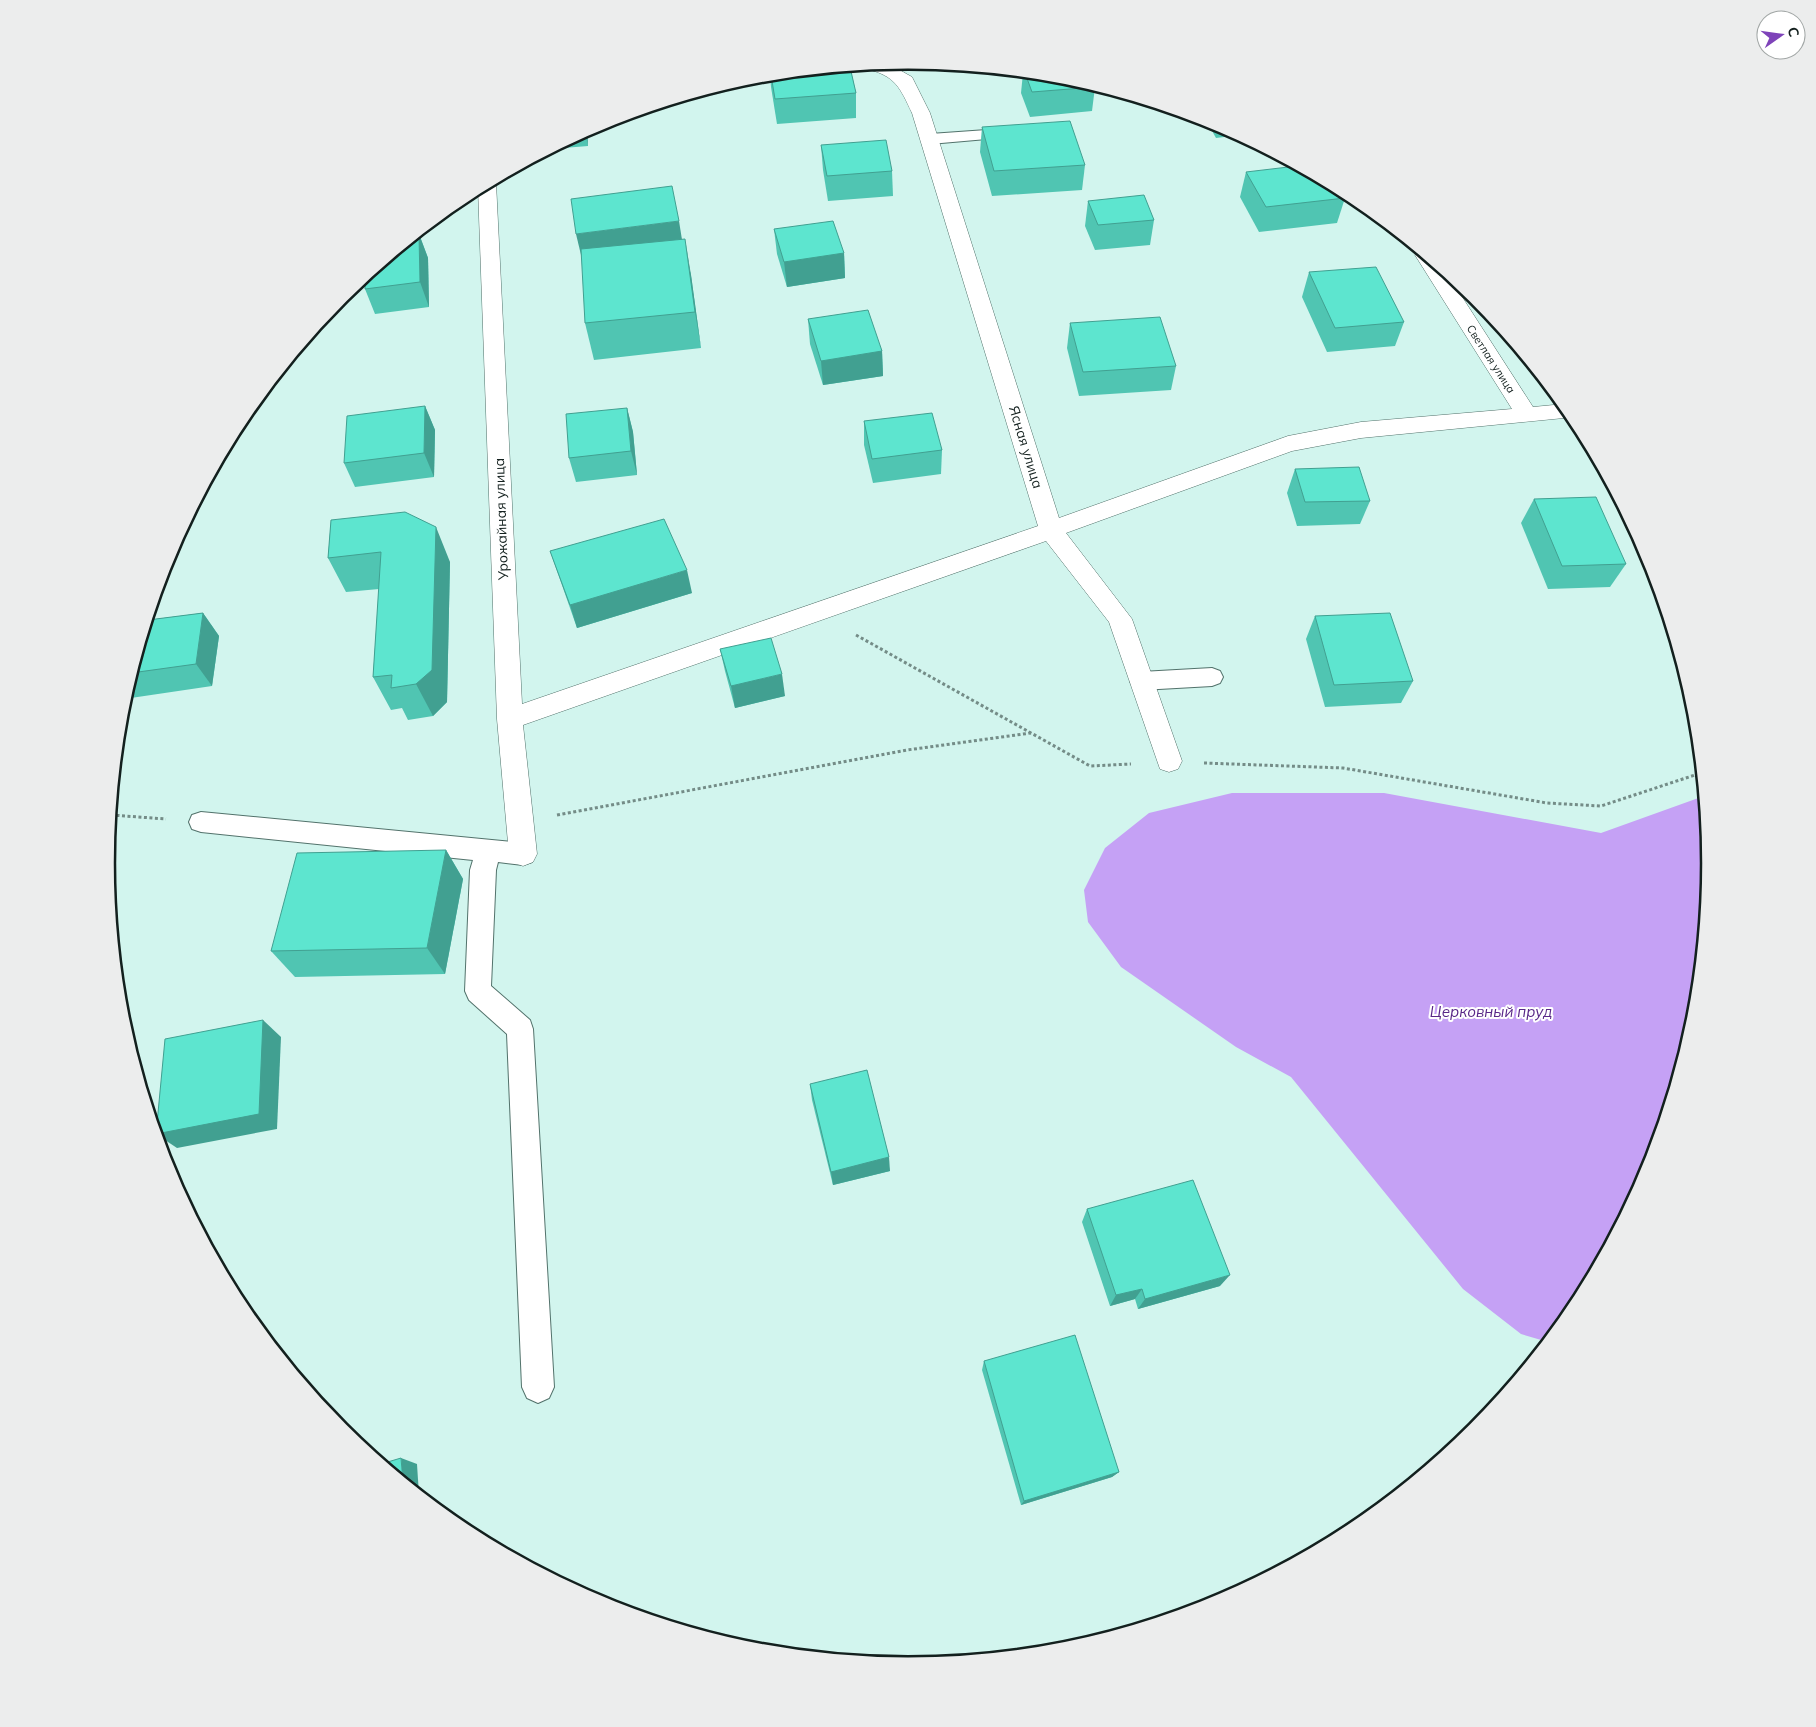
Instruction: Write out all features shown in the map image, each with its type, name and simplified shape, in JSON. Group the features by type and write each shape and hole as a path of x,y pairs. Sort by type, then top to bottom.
{"street":[{"name":"Ясная улица","path":"887,71 906,81 921,113 1051,530 1120,619 1169,762"},
{"name":"Урожайная улица","path":"487,191 510,719 523,854"},
{"name":"Светлая улица","path":"1433,269 1526,414"},
{"path":"510,719 1051,530 1288,444 1361,430 1560,412"}],"lane":[{"path":"930,140 1032,131"},
{"path":"1141,681 1212,677"},
{"path":"201,822 523,854"},
{"path":"488,851 483,870 478,991 520,1029 538,1387"}],"path":[{"path":"814,612 1090,766 1169,762 1343,768 1546,803 1601,806 1696,775"},
{"path":"520,822 907,750 1032,733"},
{"path":"116,815 201,822"}],"water":[{"name":"Церковный пруд","path":"1232,793 1384,793 1601,833 1699,798 1701,864 1700,915 1695,967 1674,1069 1659,1119 1641,1167 1620,1214 1595,1260 1543,1340 1521,1334 1463,1289 1291,1077 1236,1047 1121,967 1088,922 1084,890 1105,848 1149,813"}],"building":[{"path":"851,72 856,93 775,99 772,82"},
{"path":"1027,79 1077,88 1032,92"},
{"path":"1070,121 1085,165 994,171 982,127"},
{"path":"886,140 892,171 827,176 821,145"},
{"path":"1288,167 1340,199 1266,207 1246,172"},
{"path":"672,186 679,221 576,234 571,199"},
{"path":"1144,195 1154,220 1098,225 1088,201"},
{"path":"833,221 844,253 784,262 774,229"},
{"path":"419,239 420,282 365,289 365,285"},
{"path":"685,239 695,312 585,323 581,249"},
{"path":"1376,267 1404,322 1335,328 1309,272"},
{"path":"868,310 882,351 821,361 808,319"},
{"path":"1160,317 1176,366 1083,372 1070,323"},
{"path":"425,406 424,453 344,463 347,416"},
{"path":"627,408 631,451 569,458 566,414"},
{"path":"932,413 942,450 872,459 864,421"},
{"path":"1359,467 1370,501 1305,502 1295,469"},
{"path":"1596,497 1626,564 1562,566 1534,499"},
{"path":"405,512 436,527 432,670 416,684 391,688 392,675 373,677 381,552 328,558 331,520"},
{"path":"664,519 687,570 570,605 550,551"},
{"path":"203,613 196,664 139,672 154,619"},
{"path":"1390,613 1413,681 1334,685 1315,616"},
{"path":"771,638 782,674 731,686 720,649"},
{"path":"446,850 427,948 271,951 297,853"},
{"path":"263,1020 259,1114 162,1133 157,1120 165,1039"},
{"path":"867,1070 889,1157 831,1172 810,1084"},
{"path":"1193,1180 1230,1275 1145,1299 1142,1289 1116,1295 1087,1209"},
{"path":"1075,1335 1119,1472 1024,1501 984,1361"},
{"path":"401,1458 402,1474 387,1462"}]}
